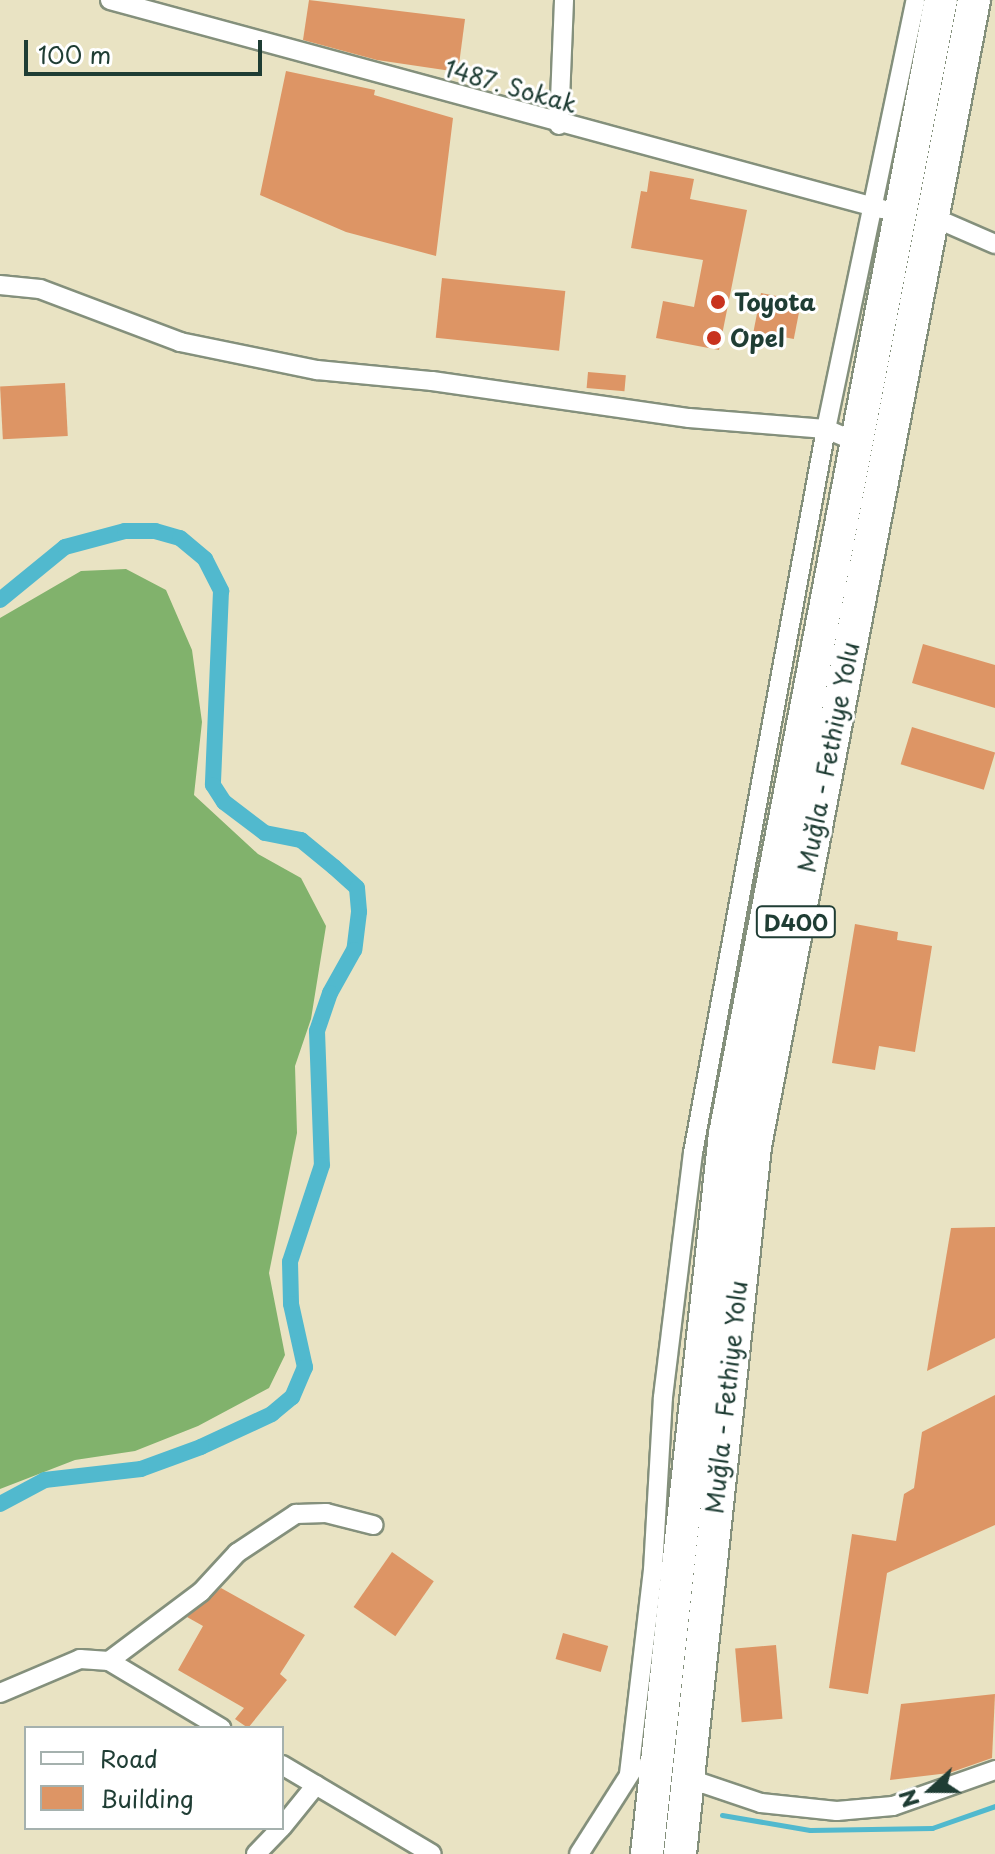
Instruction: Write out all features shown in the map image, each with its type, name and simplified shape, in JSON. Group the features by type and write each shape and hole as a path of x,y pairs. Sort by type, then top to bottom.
{"highway":[{"name":"Muğla - Fethiye Yolu","path":"647,1854 659,1736 679,1399 725,1134 857,442 886,210 941,0"},
{"name":"Muğla - Fethiye Yolu","path":"684,1853 687,1778 755,1146 974,0"}],"street":[{"name":"1487. Sokak","path":"110,0 559,125 886,210"},
{"path":"559,125 564,0"},
{"path":"629,1774 653,1570 679,1399 693,1153 826,429 886,210 916,0"},
{"path":"933,217 995,244"},
{"path":"0,285 40,289 180,342 317,370 432,381 689,418 826,429 857,442"},
{"path":"109,1661 201,1592 237,1553 296,1514 326,1513 373,1525"},
{"path":"0,1693 80,1659 109,1661 218,1726"},
{"path":"579,1854 629,1774 659,1736"},
{"path":"284,1766 432,1854"},
{"path":"687,1778 761,1803 837,1811 893,1806 995,1770"},
{"path":"284,1825 316,1785"},
{"path":"256,1854 280,1830"}],"green space":[{"path":"126,569 166,590 192,650 202,722 194,795 258,854 301,878 326,926 311,1019 295,1066 297,1133 269,1273 285,1355 269,1388 198,1426 135,1451 75,1460 0,1489 0,618 81,571"}],"building":[{"path":"309,0 465,19 458,72 377,60 303,40"},
{"path":"286,71 375,90 374,95 453,118 436,256 346,232 260,195"},
{"path":"650,171 694,179 690,199 747,210 719,350 656,338 663,301 694,307 703,260 631,248 641,191 647,192"},
{"path":"442,278 565,291 559,351 436,338"},
{"path":"761,293 801,301 794,339 754,331"},
{"path":"588,372 626,375 624,391 587,388"},
{"path":"65,383 68,436 3,439 0,386"},
{"path":"923,644 995,665 995,708 912,683"},
{"path":"912,727 995,752 984,790 901,764"},
{"path":"855,924 898,932 897,940 932,946 915,1052 879,1046 875,1070 832,1063"},
{"path":"995,1227 995,1338 927,1371 951,1228"},
{"path":"995,1395 995,1525 887,1573 868,1694 829,1688 852,1534 896,1541 904,1494 914,1488 922,1432"},
{"path":"392,1552 434,1581 395,1636 354,1607"},
{"path":"221,1588 305,1635 280,1674 287,1680 250,1726 235,1719 244,1708 178,1670 203,1626 187,1617"},
{"path":"563,1633 608,1646 601,1672 556,1659"},
{"path":"776,1645 782,1719 742,1722 735,1649"},
{"path":"995,1694 992,1758 949,1773 890,1780 901,1704"}],"waterway":[{"path":"0,600 65,547 125,531 155,531 180,538 205,559 221,591 213,785 224,802 265,833 301,840 334,867 357,888 359,912 354,950 330,993 317,1031 322,1165 290,1262 291,1304 305,1367 292,1397 272,1414 201,1447 141,1469 45,1480 0,1504"},
{"path":"722,1815 810,1830 932,1828 995,1806"}],"place":[{"name":"Toyota","path":"718,302"},
{"name":"Opel","path":"714,338"}]}
